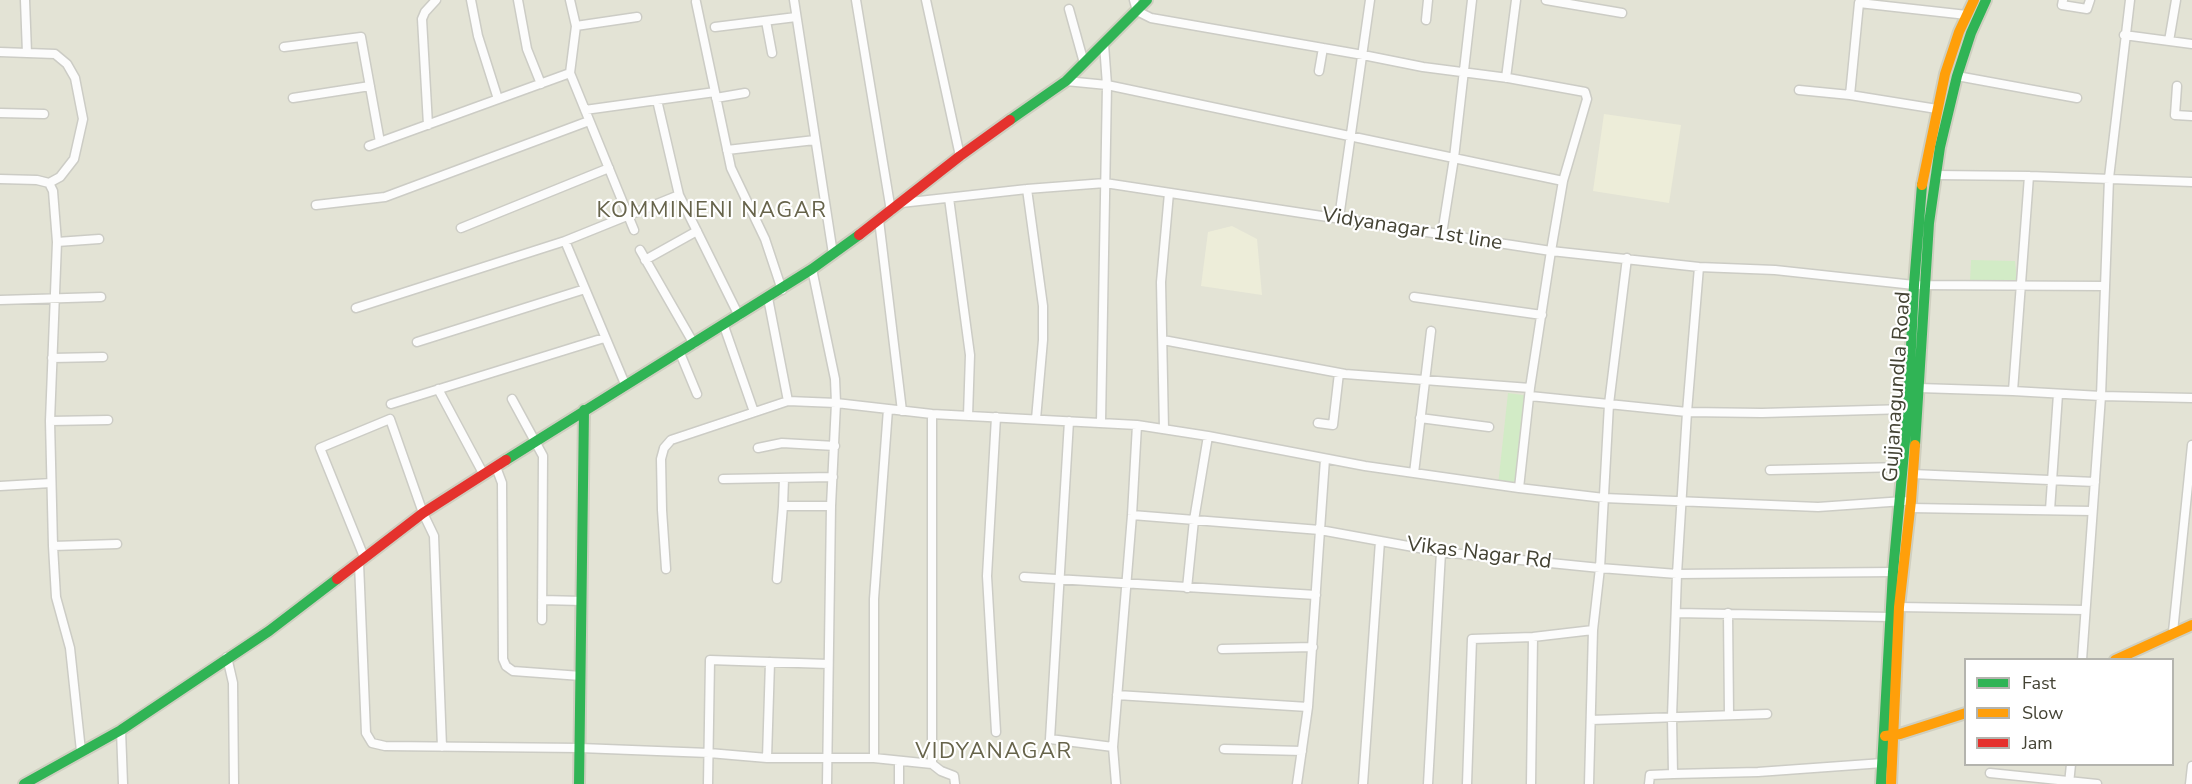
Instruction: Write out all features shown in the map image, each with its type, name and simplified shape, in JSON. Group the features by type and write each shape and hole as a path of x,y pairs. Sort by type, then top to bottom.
{"street":[{"path":"25,0 27,53"},
{"path":"428,124 422,19 424,12 436,0"},
{"path":"471,0 478,36 498,99"},
{"path":"518,0 527,49 541,84"},
{"path":"570,0 576,27 570,73 634,230"},
{"path":"794,0 833,254"},
{"path":"856,0 891,211"},
{"path":"926,0 960,156"},
{"path":"24,784 121,730 269,631 423,513 625,384 782,290 891,211 960,156 1066,81 1104,44 1136,5 1147,0"},
{"path":"1339,218 1370,0"},
{"path":"1426,20 1428,0"},
{"path":"1442,234 1454,158 1472,0"},
{"path":"1506,78 1516,0"},
{"path":"1546,0 1622,13"},
{"name":"Gujjanagundla Road","path":"1891,784 1890,617 1893,572 1912,474 1919,388 1919,285 1923,175 1952,52 1974,0"},
{"name":"Gujjanagundla Road","path":"1881,784 1889,735 1907,503 1903,467 1919,285 1935,175 1957,76 1971,33 1986,0"},
{"path":"2063,0 2062,5 2087,9 2090,0"},
{"path":"2082,658 2101,396 2109,178 2124,35 2130,0"},
{"path":"2169,41 2176,0"},
{"path":"696,2 730,168 765,239 782,290"},
{"path":"1850,95 1859,3 1967,15"},
{"path":"1136,5 1151,18 1423,67 1585,92 1587,95 1563,181 1551,251 1530,392 1519,488"},
{"path":"1069,9 1084,63"},
{"path":"715,27 796,16"},
{"path":"576,27 637,17"},
{"path":"766,21 772,53"},
{"path":"2124,35 2192,44"},
{"path":"284,47 361,38 380,142"},
{"path":"1101,423 1107,85 1104,44"},
{"path":"1319,71 1323,48"},
{"path":"0,52 55,54 67,64 75,78 83,118 74,159 60,177 49,183 37,180 0,179"},
{"path":"369,146 570,73"},
{"path":"1957,76 2077,98"},
{"path":"1066,81 1107,85 1563,181"},
{"path":"293,98 370,86"},
{"path":"2177,86 2175,115 2192,116"},
{"path":"1799,90 1850,95 1937,109"},
{"path":"585,110 657,100 745,93"},
{"path":"657,100 679,195 739,316"},
{"path":"0,113 44,114"},
{"path":"316,205 385,197 589,121"},
{"path":"727,150 815,140"},
{"path":"461,228 609,168"},
{"path":"1935,175 2192,182"},
{"path":"2013,391 2029,176"},
{"path":"49,183 53,191 57,242 50,421 53,546 56,597 70,648 81,751"},
{"name":"Vidyanagar 1st line","path":"901,203 1105,183 1551,251 1699,267 1775,270 1919,285 2105,286"},
{"path":"1027,189 1043,306 1044,340 1036,419"},
{"path":"1164,429 1161,282 1168,193"},
{"path":"356,308 565,241 627,214 679,195"},
{"path":"949,198 970,355 968,416"},
{"path":"879,219 902,411"},
{"path":"645,260 697,231"},
{"path":"57,242 99,239"},
{"path":"565,241 625,384"},
{"path":"640,250 694,344"},
{"path":"1589,784 1593,630 1600,568 1609,404 1627,258"},
{"path":"1673,774 1672,717 1677,574 1699,267"},
{"path":"812,269 835,380 836,403 831,506 826,784"},
{"path":"417,342 585,290"},
{"path":"0,300 101,297"},
{"path":"1414,297 1542,315"},
{"path":"768,298 788,401"},
{"path":"724,326 754,412"},
{"path":"1413,473 1431,331"},
{"path":"391,404 604,338"},
{"path":"1163,340 1339,373 1425,380 1687,412 1762,413 1908,409"},
{"path":"680,353 698,394"},
{"path":"52,358 103,357"},
{"path":"1318,423 1333,425 1339,373"},
{"path":"1919,388 2192,398"},
{"path":"438,389 484,475"},
{"path":"2050,510 2058,394"},
{"path":"512,399 543,456 542,620"},
{"path":"666,569 661,459 664,448 671,440 788,401 836,403 932,414 1137,425 1413,473 1604,498 1818,507 1907,503 2092,511"},
{"path":"874,758 874,598 888,409"},
{"path":"579,784 584,410"},
{"path":"932,414 932,764"},
{"path":"996,417 987,576 996,732"},
{"path":"1420,418 1489,427"},
{"path":"442,747 434,536 423,513 390,419 321,448 362,560 366,733 372,743 386,746 442,747 580,748 709,753 767,758 874,758 932,764 941,771 954,776 955,784"},
{"path":"50,421 108,420"},
{"path":"1069,421 1050,739 1113,747"},
{"path":"1116,784 1113,747 1137,425"},
{"path":"1187,588 1194,520 1208,436"},
{"path":"758,448 782,443 835,446"},
{"path":"2173,632 2192,445"},
{"path":"1297,784 1308,707 1325,459"},
{"path":"496,467 502,483 503,659 506,666 513,671 581,676"},
{"path":"1770,470 1903,467"},
{"path":"1912,474 2095,482"},
{"path":"723,479 833,477"},
{"path":"777,579 784,478"},
{"path":"0,486 51,483"},
{"path":"783,506 831,506"},
{"name":"Vikas Nagar Rd","path":"1132,515 1320,530 1441,552 1677,574 1893,572"},
{"path":"1363,784 1380,541"},
{"path":"53,546 117,544"},
{"path":"1428,784 1441,552"},
{"path":"1024,577 1316,595"},
{"path":"542,600 582,601"},
{"path":"1899,607 2085,610"},
{"path":"1676,613 1890,617"},
{"path":"1728,613 1729,715"},
{"path":"2119,658 2192,625"},
{"path":"1467,784 1472,639 1533,637 1593,630"},
{"path":"1532,784 1533,637"},
{"path":"1222,649 1313,647"},
{"path":"227,657 233,683 234,784"},
{"path":"708,784 710,660 828,664"},
{"path":"767,758 770,662"},
{"path":"1117,695 1308,707"},
{"path":"1889,735 1964,713"},
{"path":"1591,720 1767,714"},
{"path":"121,730 123,784"},
{"path":"1224,748 1302,751"},
{"path":"899,761 899,784"},
{"path":"1649,784 1650,775 1758,772 1883,763"},
{"path":"2069,782 2071,766"},
{"path":"2190,784 2192,766"},
{"path":"1990,773 2097,784"}],"shaded area":[{"path":"0,0 2192,0 2192,784 0,784"},
{"path":"1604,114 1681,125 1669,203 1593,191"},
{"path":"1232,226 1257,239 1262,295 1201,286 1208,232"}],"green space":[{"path":"1971,260 2015,261 2017,281 1970,281"},
{"path":"1508,393 1530,396 1519,488 1498,485"}],"traffic: fast":[{"path":"1010,120 1066,81 1147,0"},
{"path":"1915,445 1929,223 1940,147 1957,76 1971,33 1986,0"},
{"path":"1881,784 1893,572 1908,409 1922,185"},
{"path":"506,460 812,269 859,235"},
{"path":"579,784 584,410"},
{"path":"24,784 121,730 269,631 337,579"}],"traffic: slow":[{"path":"1922,185 1945,74 1959,32 1974,0"},
{"path":"1891,784 1899,607 1915,445"},
{"path":"2119,658 2192,625"},
{"path":"1885,736 1900,734 1964,714"}],"traffic: jam":[{"path":"859,235 1010,120"},
{"path":"337,579 423,513 506,460"}],"district":[{"name":"KOMMINENI NAGAR","path":"712,212"},
{"name":"VIDYANAGAR","path":"994,753"}]}
